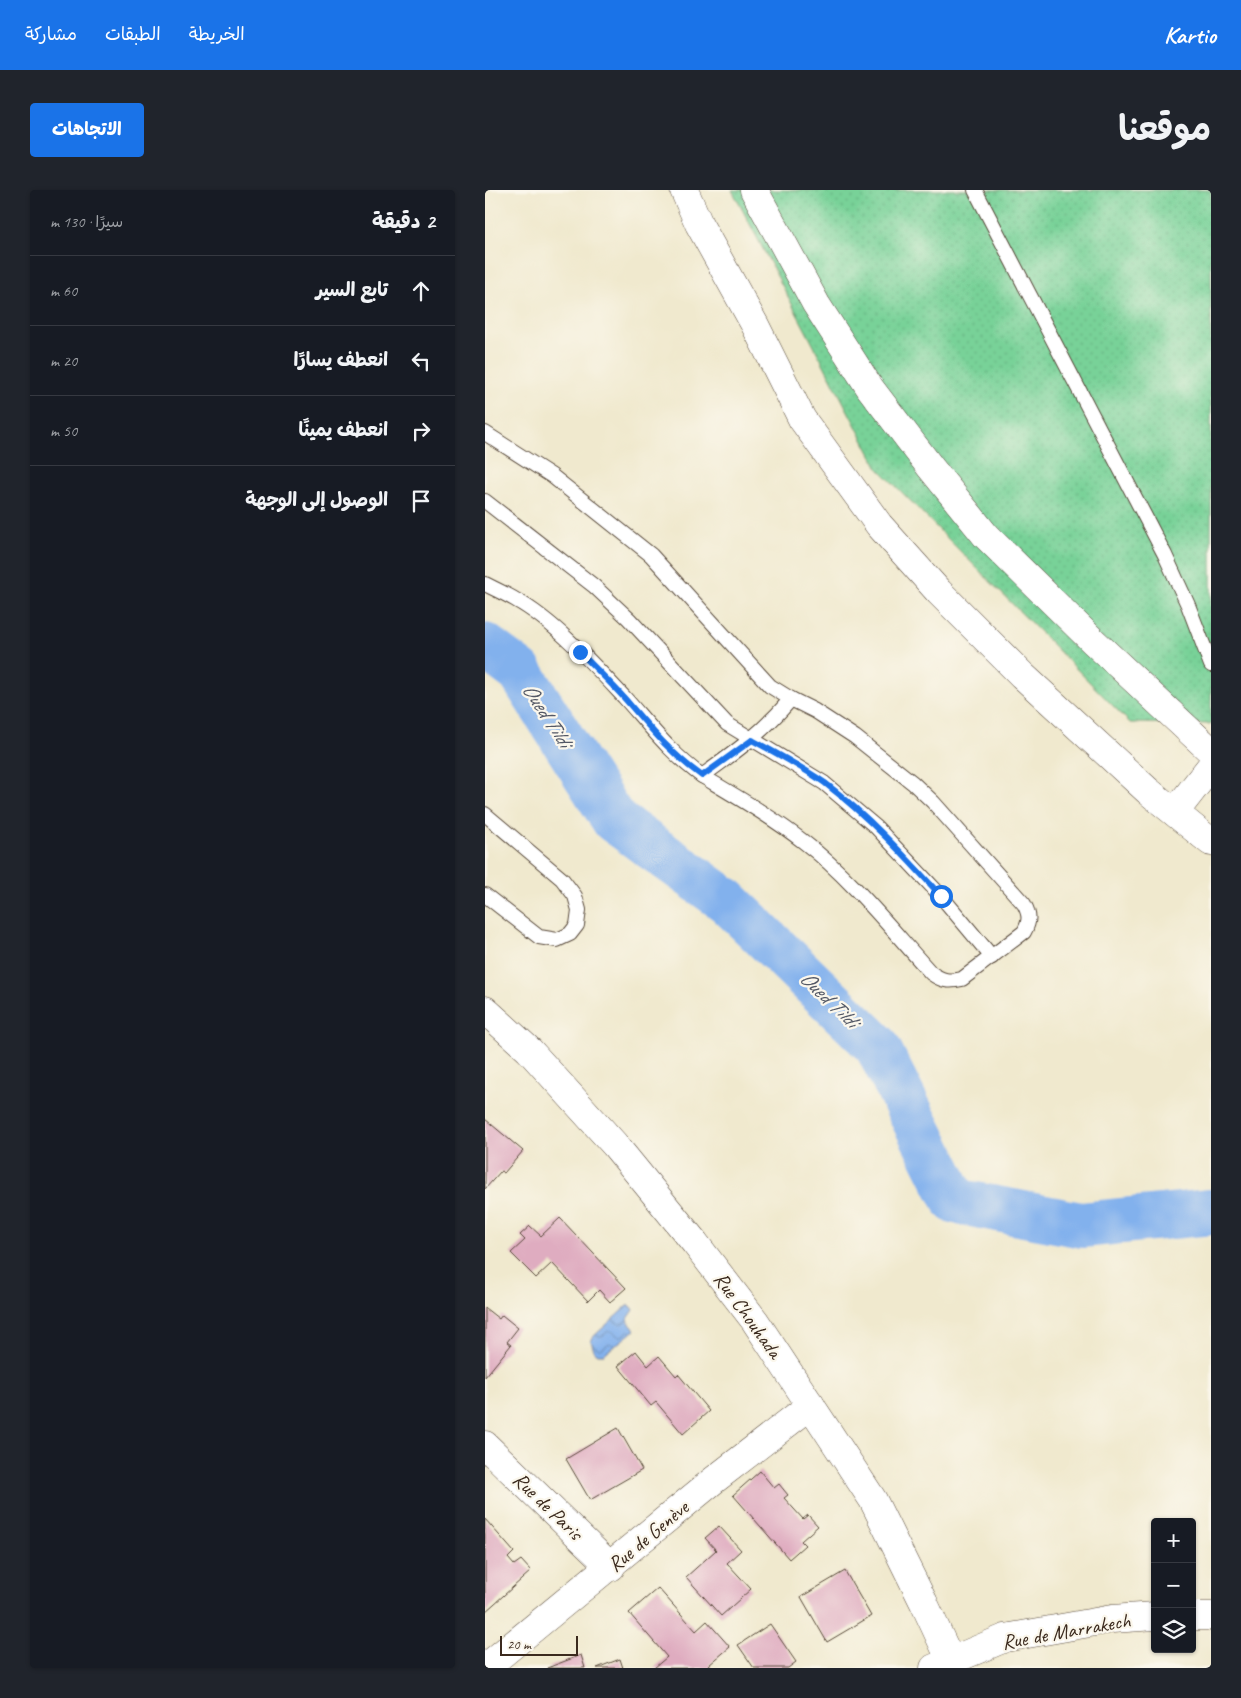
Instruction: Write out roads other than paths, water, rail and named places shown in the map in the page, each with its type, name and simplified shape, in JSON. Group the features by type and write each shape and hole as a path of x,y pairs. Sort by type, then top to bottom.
{"main road":[{"path":"684,190 699,224 755,325 802,419 879,525 939,592 1022,676 1148,791 1211,842"},
{"path":"754,190 816,304 871,388 986,536 1093,642 1211,751"},
{"path":"1175,812 1211,766"},
{"name":"Rue Chouhada","path":"485,1010 529,1050 615,1145 695,1243 755,1321 873,1500 924,1603 943,1665"},
{"name":"Rue de Genève","path":"485,1668 611,1567 714,1480 811,1405"},
{"name":"Rue de Paris","path":"485,1445 611,1567"},
{"name":"Rue de Marrakech","path":"943,1665 1005,1638 1112,1619 1151,1616"},
{"path":"1196,1616 1211,1616"}],"lane":[{"path":"975,190 1165,554 1188,604 1211,665"},
{"path":"485,433 552,476 651,555 770,686 855,737 913,783 933,802 1024,904 1029,912 1029,922 1023,932 962,979 950,982 939,979 931,973 831,865 804,842 682,762 618,691 552,626 517,600 485,584"},
{"path":"485,500 594,586 629,619 727,724 824,783 876,827 941,896 992,957"},
{"path":"702,776 752,740 791,699"},
{"path":"485,814 562,879 575,896 579,910 577,925 570,934 557,940 539,937 485,895"}],"water":[{"path":"628,1305 634,1310 627,1320 635,1330 604,1354 598,1354 594,1351 591,1341 594,1336"}],"waterway":[{"name":"Oued Tildi","path":"485,646 520,672 614,820 727,901 877,1046 955,1201 1082,1225 1211,1212"}]}
